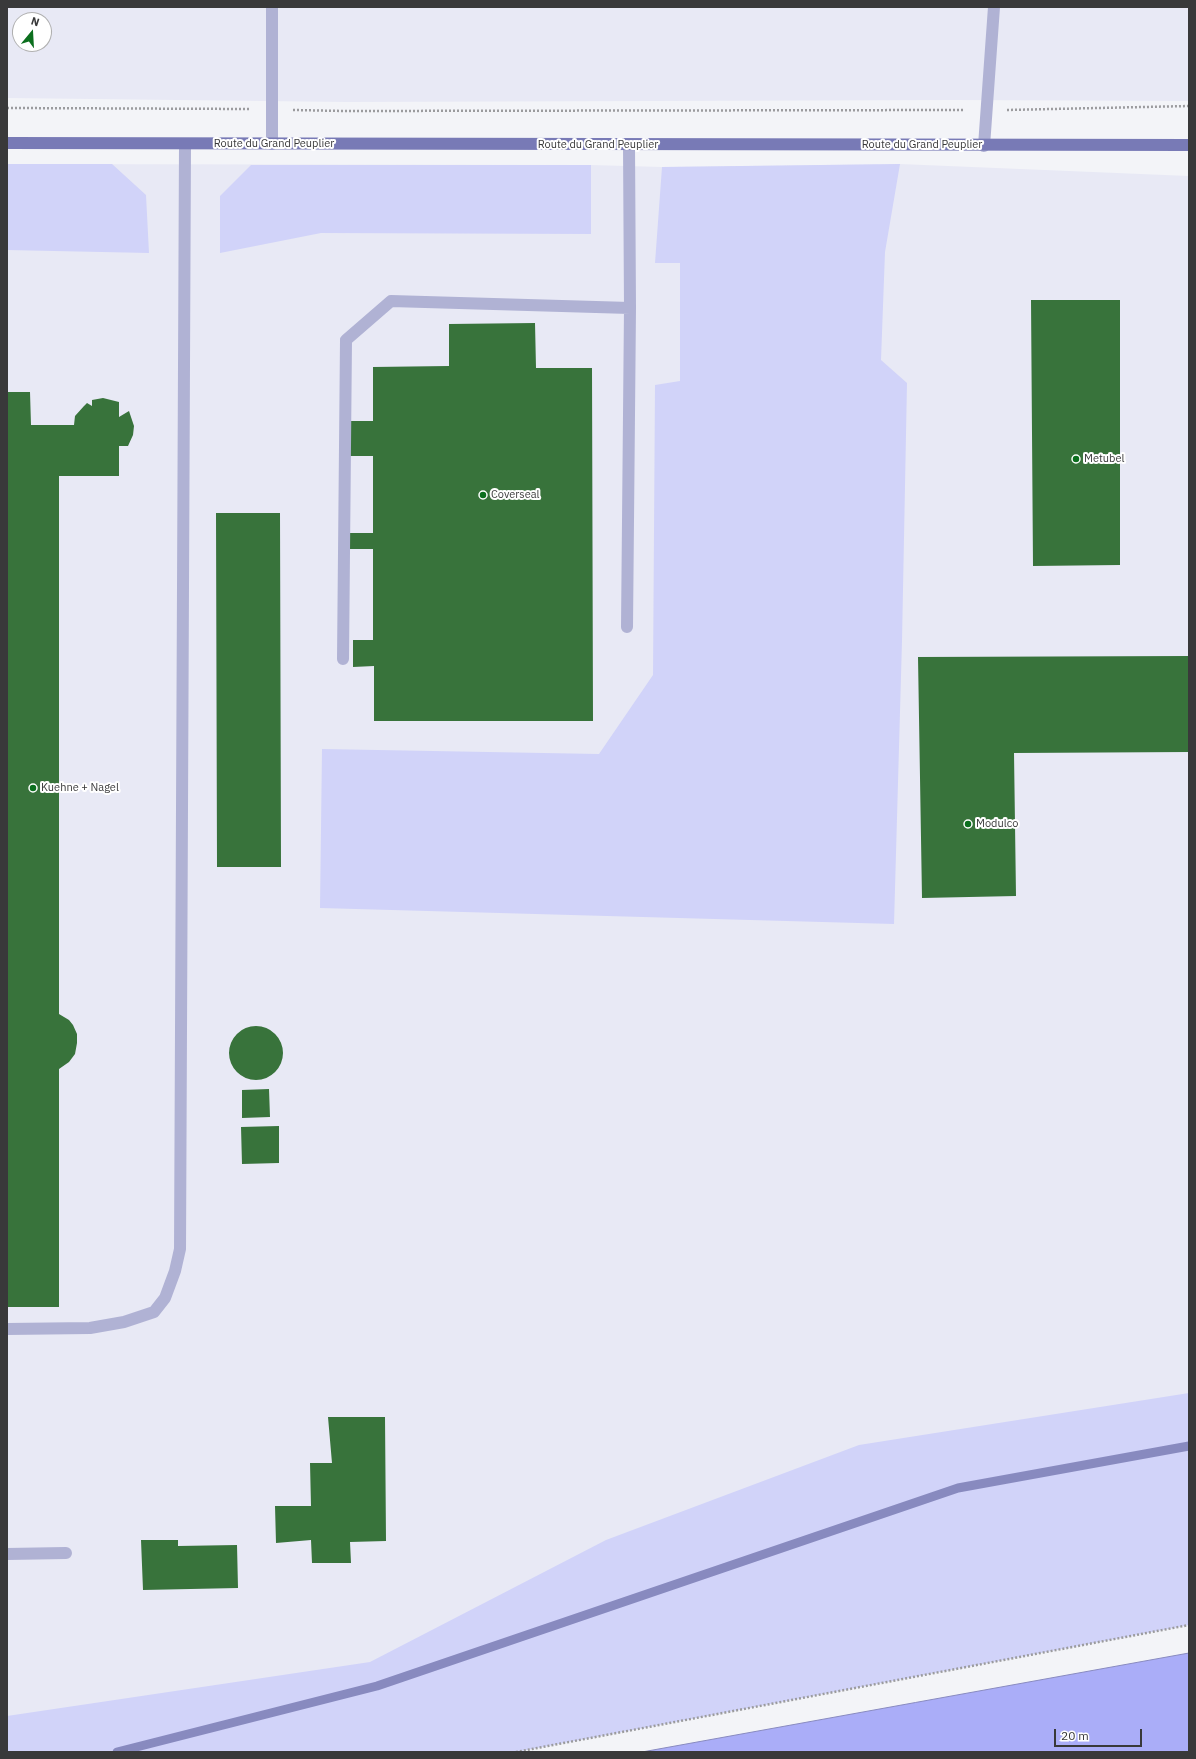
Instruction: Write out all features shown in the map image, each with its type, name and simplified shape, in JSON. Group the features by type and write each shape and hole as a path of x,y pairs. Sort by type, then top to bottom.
{"main road":[{"name":"Route du Grand Peuplier","path":"7,143 984,146 1189,145"}],"lane":[{"path":"272,7 272,144"},
{"path":"984,146 994,7"},
{"path":"7,1329 90,1328 124,1322 154,1312 165,1298 175,1271 180,1248 185,144"},
{"path":"627,626 630,308 629,145"},
{"path":"343,659 346,340 390,301 630,308"},
{"path":"7,1554 66,1553"}],"path":[{"path":"7,108 272,109 344,111 986,110 1189,106"},
{"path":"516,1752 1189,1625"}],"shaded area":[{"path":"7,7 1189,7 1189,101 954,100 347,102 7,98"},
{"path":"7,164 591,165 662,167 900,164 1189,176 1189,1611 7,1752"},
{"path":"7,164 112,164 146,195 149,253 7,250"},
{"path":"900,164 885,252 881,360 907,383 894,924 320,908 322,749 599,754 653,675 655,385 680,381 680,263 655,263 662,167"},
{"path":"251,165 591,165 591,234 321,233 220,253 220,196"},
{"path":"1189,1393 1189,1625 516,1752 7,1752 7,1716 370,1662 606,1540 859,1445"}],"water":[{"path":"1189,1653 1189,1752 642,1752"}],"building":[{"name":"Metubel","path":"1031,300 1120,300 1120,565 1033,566"},
{"name":"Coverseal","path":"535,323 536,368 592,368 593,721 374,721 374,666 353,667 353,640 373,640 373,549 348,549 348,533 373,533 373,456 347,456 348,421 373,421 373,367 449,366 449,324"},
{"name":"Kuehne + Nagel","path":"7,392 30,392 31,425 74,425 75,416 87,403 92,406 92,400 103,398 119,402 119,417 129,411 134,426 133,435 128,446 119,446 119,476 59,476 59,1014 69,1020 73,1025 77,1034 77,1043 75,1054 69,1062 59,1069 59,1307 7,1307"},
{"path":"216,513 280,513 281,867 217,867"},
{"name":"Modulco","path":"1189,656 1189,752 1014,753 1016,896 922,898 918,657"},
{"path":"256,1026 266,1028 275,1034 281,1043 283,1053 281,1063 275,1072 266,1078 256,1080 246,1078 237,1072 231,1063 229,1053 231,1043 237,1034 246,1028"},
{"path":"269,1089 270,1117 242,1118 242,1090"},
{"path":"279,1126 279,1163 242,1164 241,1127"},
{"path":"328,1417 385,1417 386,1541 350,1542 351,1563 312,1563 311,1540 276,1543 275,1506 311,1506 310,1463 332,1463"},
{"path":"141,1540 178,1540 178,1546 237,1545 238,1588 143,1590"}],"waterway":[{"path":"117,1752 377,1686 958,1488 1189,1446"}],"place":[{"name":"Metubel","path":"1076,459"},
{"name":"Coverseal","path":"483,495"},
{"name":"Kuehne + Nagel","path":"33,788"},
{"name":"Modulco","path":"968,824"}]}
